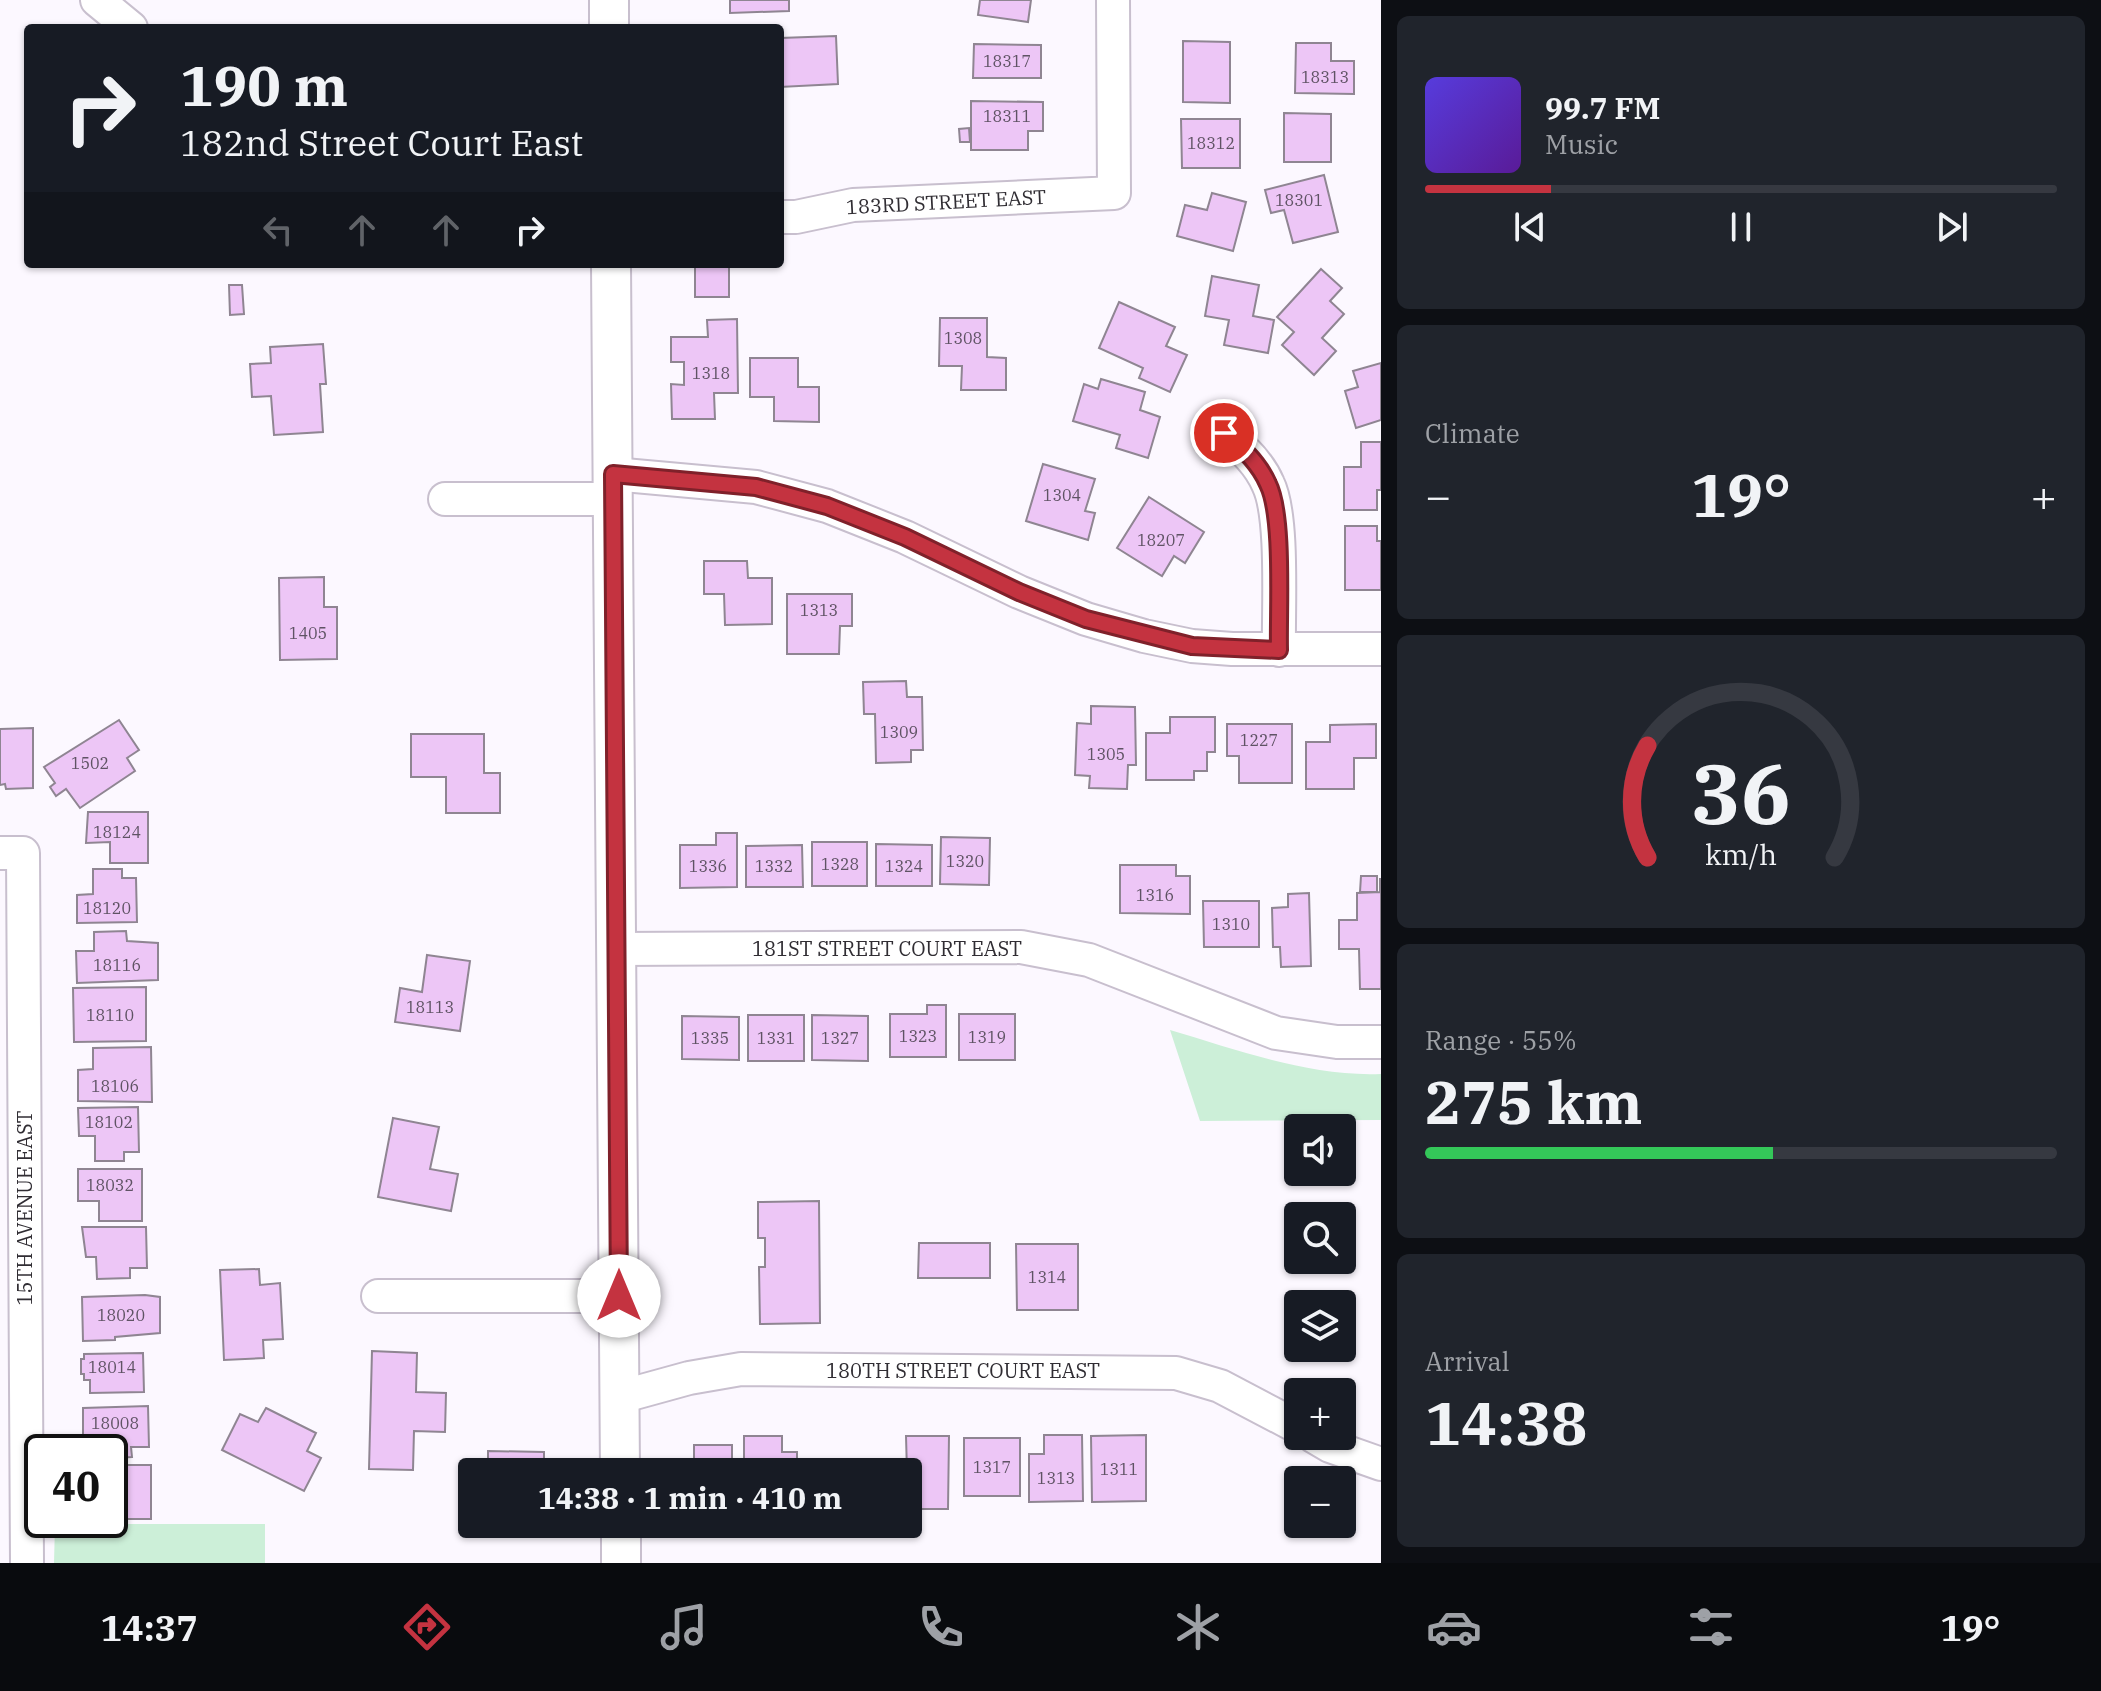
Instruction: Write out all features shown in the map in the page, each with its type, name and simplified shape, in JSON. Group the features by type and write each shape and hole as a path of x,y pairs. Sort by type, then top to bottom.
{"street":[{"path":"97,0 126,24"},
{"path":"609,0 609,24"},
{"name":"183RD STREET EAST","path":"784,217 853,205 1114,193 1113,0"},
{"path":"611,268 620,1458"},
{"path":"1224,433 1258,466 1270,486 1276,517 1279,650"},
{"path":"445,499 613,486 756,487 827,506 905,537 1019,592 1086,619 1192,646 1279,650 1381,649"},
{"name":"15TH AVENUE EAST","path":"11,853 12,1174 27,1563"},
{"name":"181ST STREET COURT EAST","path":"617,949 1021,947 1089,960 1276,1033 1337,1042 1381,1042"},
{"path":"378,1296 619,1296"},
{"name":"180TH STREET COURT EAST","path":"620,1397 689,1378 741,1369 1176,1373 1220,1386 1284,1420"},
{"path":"1341,1450 1381,1464"},
{"path":"621,1538 621,1563"}],"green space":[{"path":"1170,1030 1301,1067 1381,1074 1381,1120 1356,1120 1356,1114 1284,1114 1284,1121 1200,1121"},
{"path":"128,1524 265,1524 265,1563 54,1563 55,1538 128,1538"}],"building":[{"path":"730,0 789,0 789,11 730,13"},
{"path":"980,0 1031,0 1028,22 978,15"},
{"path":"836,36 838,84 784,87 784,38"},
{"path":"1183,41 1230,42 1230,103 1183,102"},
{"path":"1296,43 1331,43 1331,61 1354,61 1354,94 1295,93"},
{"path":"974,44 1041,45 1041,78 973,78"},
{"path":"971,101 1043,102 1043,131 1028,131 1028,150 971,150"},
{"path":"1284,113 1331,114 1331,162 1284,162"},
{"path":"1181,119 1240,119 1240,168 1182,168"},
{"path":"969,128 970,142 960,142 959,129"},
{"path":"1324,175 1338,232 1293,243 1284,210 1271,213 1265,190"},
{"path":"1212,193 1246,202 1233,251 1177,236 1185,205 1207,210"},
{"path":"695,268 729,268 729,297 695,297"},
{"path":"1321,269 1342,288 1330,301 1344,314 1322,338 1336,351 1314,375 1282,345 1294,332 1277,317"},
{"path":"1212,276 1259,285 1253,316 1274,320 1268,353 1224,345 1229,320 1205,316"},
{"path":"229,285 242,285 244,314 230,315"},
{"path":"1119,302 1175,327 1166,346 1187,355 1170,392 1139,378 1143,368 1099,348"},
{"path":"940,318 987,318 987,357 1006,358 1006,390 961,390 962,366 939,366"},
{"path":"737,319 738,393 714,393 715,419 672,419 671,384 684,385 684,362 671,362 671,337 708,337 707,320"},
{"path":"323,344 326,384 320,384 323,432 274,435 271,396 252,397 250,364 271,363 270,347"},
{"path":"750,358 798,358 798,387 819,387 819,422 774,421 774,397 750,397"},
{"path":"1381,363 1381,420 1356,428 1345,391 1358,387 1353,371"},
{"path":"1101,379 1145,392 1140,410 1160,417 1148,458 1116,448 1120,435 1073,421 1084,384 1098,389"},
{"path":"1361,442 1381,442 1381,490 1377,490 1377,510 1344,510 1344,467 1361,467"},
{"path":"1043,464 1095,479 1085,511 1095,513 1088,540 1026,521"},
{"path":"1149,497 1204,532 1185,563 1174,556 1162,576 1117,548"},
{"path":"1345,526 1377,526 1377,541 1381,541 1381,590 1345,590"},
{"path":"704,561 747,561 748,578 772,578 772,624 725,625 724,594 704,594"},
{"path":"324,577 324,607 337,607 337,659 280,660 279,578"},
{"path":"787,594 852,594 852,626 840,626 839,654 787,654"},
{"path":"906,681 907,697 922,697 923,750 911,750 911,762 876,763 875,714 864,714 863,682"},
{"path":"1091,706 1135,707 1136,765 1128,765 1127,789 1089,788 1090,776 1075,775 1077,723 1091,724"},
{"path":"1170,717 1215,717 1215,752 1207,752 1207,771 1194,771 1194,780 1146,780 1146,733 1170,733"},
{"path":"119,720 139,750 127,758 135,771 80,808 66,789 56,796 50,787 55,783 44,767"},
{"path":"1227,724 1292,724 1292,783 1239,783 1239,756 1227,756"},
{"path":"1376,724 1376,758 1354,758 1354,789 1306,789 1306,742 1330,742 1330,725"},
{"path":"33,728 33,788 6,789 5,784 0,785 0,729"},
{"path":"411,734 484,734 484,773 500,773 500,813 446,813 446,777 411,777"},
{"path":"88,812 148,812 148,863 110,863 110,842 86,843"},
{"path":"716,833 737,833 737,887 680,888 680,845 716,845"},
{"path":"941,837 990,838 989,885 940,884"},
{"path":"812,842 867,842 867,886 812,886"},
{"path":"876,844 932,845 932,886 876,886"},
{"path":"802,845 803,887 746,887 746,846"},
{"path":"1120,865 1176,865 1176,876 1190,876 1190,914 1120,913"},
{"path":"93,869 122,869 122,878 136,878 137,922 77,923 77,895 93,894"},
{"path":"1361,876 1377,876 1377,892 1360,892"},
{"path":"1380,879 1381,989 1360,989 1359,949 1339,949 1339,920 1357,920 1357,893 1380,892"},
{"path":"1309,893 1311,966 1281,967 1280,947 1273,947 1272,908 1288,907 1288,894"},
{"path":"1203,901 1259,901 1259,947 1204,947"},
{"path":"126,931 127,941 158,943 158,980 77,983 76,951 94,951 94,932"},
{"path":"427,955 470,961 460,1031 395,1022 400,988 422,992"},
{"path":"146,987 146,1041 74,1042 73,988"},
{"path":"927,1005 946,1005 946,1057 890,1057 890,1014 927,1014"},
{"path":"959,1014 1015,1014 1015,1060 959,1060"},
{"path":"748,1015 804,1015 804,1061 748,1061"},
{"path":"812,1015 868,1016 868,1061 812,1060"},
{"path":"682,1016 739,1017 739,1060 682,1059"},
{"path":"151,1047 152,1102 78,1101 78,1070 93,1069 93,1048"},
{"path":"138,1107 139,1152 124,1152 124,1161 95,1161 95,1136 79,1136 78,1108"},
{"path":"393,1118 439,1127 430,1169 458,1174 451,1211 378,1197"},
{"path":"78,1169 142,1169 142,1221 99,1221 99,1201 78,1201"},
{"path":"819,1201 820,1323 760,1324 759,1267 765,1267 765,1238 758,1238 758,1202"},
{"path":"82,1227 146,1227 147,1268 130,1268 130,1278 97,1279 96,1257 86,1257"},
{"path":"919,1243 990,1243 990,1278 918,1278"},
{"path":"1016,1244 1078,1244 1078,1310 1017,1310"},
{"path":"259,1269 260,1285 280,1283 283,1339 263,1340 264,1358 224,1360 220,1270"},
{"path":"82,1297 160,1297 160,1333 83,1341"},
{"path":"372,1351 417,1353 416,1392 446,1393 445,1432 414,1431 413,1470 369,1469"},
{"path":"143,1353 144,1392 90,1393 90,1380 84,1380 84,1374 81,1374 84,1354"},
{"path":"148,1406 149,1447 131,1447 132,1457 128,1457 128,1434 83,1434 83,1408"},
{"path":"266,1408 316,1433 307,1451 321,1458 304,1491 222,1450 240,1414 258,1422"},
{"path":"1044,1435 1082,1435 1083,1501 1029,1502 1029,1454 1044,1454"},
{"path":"1146,1435 1146,1501 1092,1502 1091,1436"},
{"path":"744,1436 782,1436 782,1452 797,1452 797,1458 744,1458"},
{"path":"906,1436 949,1436 948,1509 922,1509 922,1458 907,1458"},
{"path":"964,1438 1020,1438 1020,1496 964,1496"},
{"path":"694,1445 732,1445 732,1458 694,1458"},
{"path":"488,1451 544,1452 544,1458 488,1458"},
{"path":"128,1465 151,1465 151,1519 128,1519"}],"route":[{"path":"619,1296 613,474 756,487 827,506 905,537 1019,592 1086,619 1192,646 1279,650 1276,517 1270,486 1258,466 1224,433"}]}
